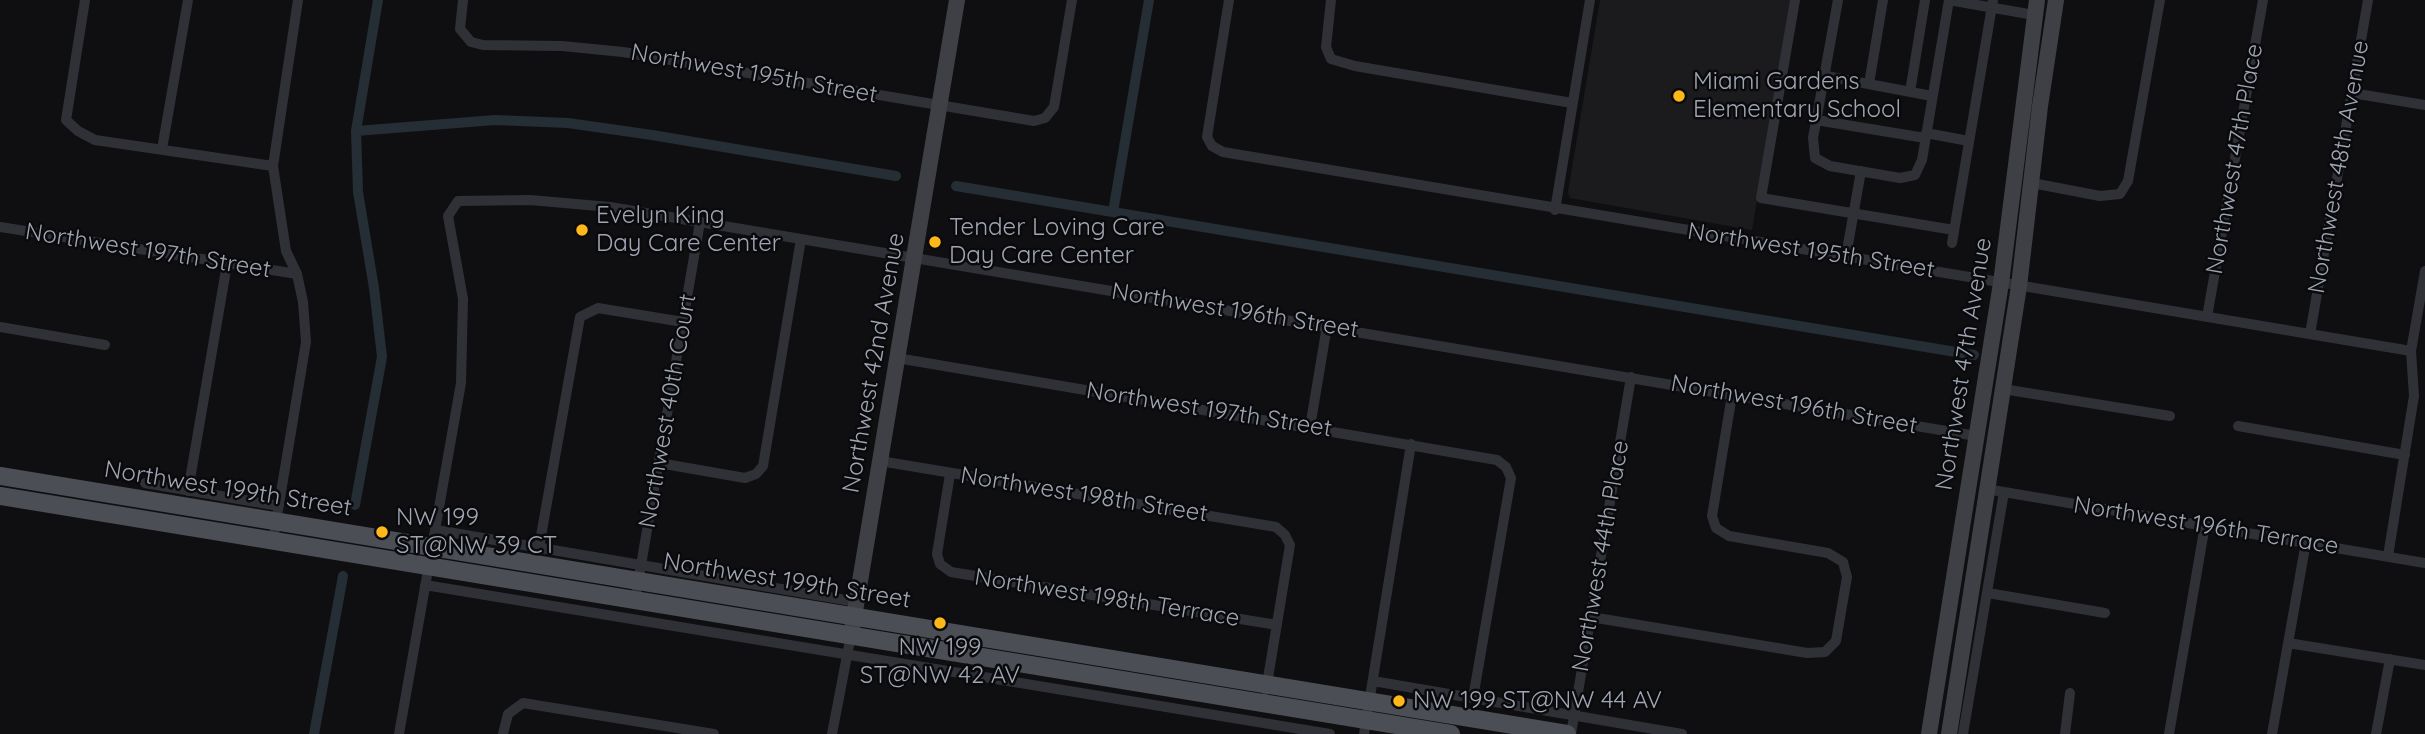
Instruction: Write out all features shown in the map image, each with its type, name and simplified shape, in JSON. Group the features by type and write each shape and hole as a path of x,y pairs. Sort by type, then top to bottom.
{"main road":[{"name":"Northwest 42nd Avenue","path":"851,635 957,0"},
{"name":"Northwest 47th Avenue","path":"1949,734 2020,286 2056,0"},
{"name":"Northwest 47th Avenue","path":"1929,734 2001,283 2036,8"},
{"path":"2036,8 2049,45"},
{"path":"1971,467 1977,484 1986,489"},
{"name":"Northwest 199th Street","path":"0,476 133,498 278,513 432,548 635,600 851,635 1265,694 1370,702 1569,734"},
{"name":"Northwest 199th Street","path":"0,496 273,540 432,548 640,573 856,609 1265,694 1365,727 1451,734"},
{"path":"130,517 133,498"}],"street":[{"path":"85,0 66,120 78,131 94,140 273,166"},
{"path":"162,149 188,0"},
{"path":"273,540 306,342 303,302 297,274 286,251 273,166 298,0"},
{"name":"Northwest 195th Street","path":"463,0 459,21 464,36 483,45 562,46 623,52 1034,121 1045,118 1054,107 1072,0"},
{"name":"Northwest 195th Street","path":"1229,0 1207,137 1212,146 1223,152 1555,210 2411,351"},
{"path":"1331,0 1326,47 1331,59 1355,66 1572,103"},
{"path":"1555,210 1590,0"},
{"path":"1795,0 1761,198 1954,230"},
{"path":"1839,0 1813,138 1815,158 1829,166 1900,178 1915,175 1922,160 1949,0 2036,8"},
{"path":"1869,84 1883,0"},
{"path":"1910,92 1925,0"},
{"path":"2032,183 2100,196 2120,194 2129,181 2160,0"},
{"name":"Northwest 47th Place","path":"2207,317 2263,0"},
{"name":"Northwest 48th Avenue","path":"2310,334 2368,0"},
{"path":"1952,243 1992,4"},
{"path":"1826,76 1932,96"},
{"path":"2351,93 2425,105"},
{"path":"1817,118 1969,141"},
{"path":"1846,256 1861,171"},
{"name":"Northwest 196th Street","path":"432,548 461,383 464,344 463,299 448,226 452,206 470,199 530,200 610,207 1976,436"},
{"name":"Northwest 40th Court","path":"635,600 699,222"},
{"name":"Northwest 197th Street","path":"0,227 297,274"},
{"path":"659,463 745,478 756,474 763,466 802,239"},
{"path":"188,491 226,264"},
{"path":"2388,556 2414,396 2411,351 2425,271"},
{"path":"539,547 576,326 587,312 598,308 683,322"},
{"path":"1310,427 1327,326"},
{"path":"0,327 105,345"},
{"name":"Northwest 197th Street","path":"898,358 1497,460 1506,467 1511,478 1473,698"},
{"name":"Northwest 44th Place","path":"1569,734 1631,377"},
{"path":"2003,388 2170,416"},
{"path":"1591,617 1807,653 1825,652 1836,641 1847,577 1843,562 1828,554 1729,537 1716,528 1712,516 1732,395"},
{"path":"2238,426 2405,455"},
{"path":"1365,727 1411,444"},
{"name":"Northwest 198th Street","path":"880,461 1276,527 1285,535 1290,545 1277,625"},
{"name":"Northwest 198th Terrace","path":"950,474 937,554 940,564 951,572 1277,625"},
{"path":"145,483 278,513"},
{"name":"Northwest 196th Terrace","path":"1986,489 2425,563"},
{"path":"1964,734 2004,492"},
{"path":"2169,734 2204,525"},
{"path":"2272,734 2306,542"},
{"path":"399,734 432,548 539,547 640,573"},
{"path":"425,585 848,654 1293,731 1330,734"},
{"path":"1987,593 2105,613"},
{"path":"1265,694 1277,625"},
{"name":"Northwest 42nd Avenue","path":"832,734 851,635"},
{"path":"2288,643 2425,665"},
{"path":"2376,734 2390,659"},
{"path":"1373,681 1682,734"},
{"path":"2065,734 2070,693"},
{"path":"503,734 508,714 513,707 523,703 715,734"}],"shaded area":[{"name":"Miami Gardens Elementary School","path":"1600,0 1790,0 1752,230 1570,198 1568,192"}],"waterway":[{"path":"355,505 382,357 358,192 356,131 378,0"},
{"path":"1113,212 1149,0"},
{"path":"356,131 495,120 568,123 896,176"},
{"path":"956,186 1974,355"},
{"path":"314,734 343,576"}],"place":[{"name":"Miami Gardens Elementary School","path":"1679,96"},
{"name":"Evelyn King Day Care Center","path":"582,230"},
{"name":"Tender Loving Care Day Care Center","path":"935,242"},
{"name":"NW 199 ST@NW 39 CT","path":"382,532"},
{"name":"NW 199 ST@NW 42 AV","path":"940,623"},
{"name":"NW 199 ST@NW 44 AV","path":"1399,701"}]}
